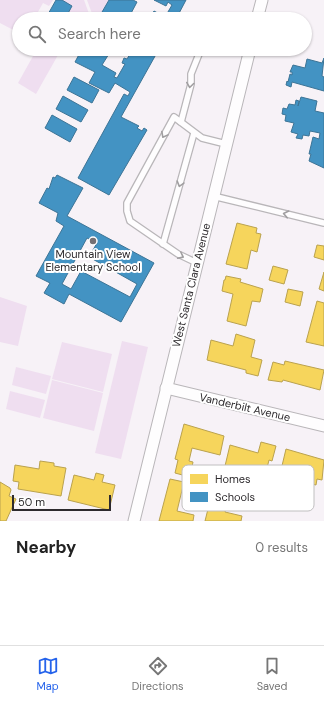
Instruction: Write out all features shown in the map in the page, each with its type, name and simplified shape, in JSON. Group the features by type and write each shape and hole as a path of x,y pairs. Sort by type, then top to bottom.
{"street":[{"path":"259,12 262,0"},
{"name":"West Santa Clara Avenue","path":"134,521 248,56"},
{"name":"Vanderbilt Avenue","path":"166,388 324,426"}],"lane":[{"path":"181,122 191,84 191,74 198,56"},
{"path":"197,263 178,254 130,221 127,211 127,202 174,117 202,138 226,144"},
{"path":"163,244 194,133"},
{"path":"213,196 324,223"}],"shaded area":[{"path":"0,0 53,0 49,6 43,3 38,12 12,12 12,29 0,23"},
{"path":"59,0 84,0 88,12 63,12"},
{"path":"87,0 109,0 102,12 91,12"},
{"path":"33,56 57,56 36,94 18,83"},
{"path":"0,297 27,306 18,346 0,342"},
{"path":"122,341 148,347 121,459 95,453"},
{"path":"62,342 112,354 103,392 52,379"},
{"path":"16,367 51,376 46,394 12,385"},
{"path":"52,380 103,393 94,431 43,418"},
{"path":"10,391 45,400 40,418 6,409"}],"building: Homes":[{"path":"237,223 257,228 256,233 261,234 257,252 251,250 247,269 226,264"},
{"path":"317,245 324,246 324,260 314,257"},
{"path":"273,266 288,270 284,284 269,280"},
{"path":"324,272 324,291 319,289"},
{"path":"226,276 241,279 240,282 263,289 260,302 252,301 246,326 227,321 233,294 222,291"},
{"path":"288,289 303,292 300,306 285,302"},
{"path":"317,301 324,303 324,346 306,342"},
{"path":"236,334 255,340 251,357 262,360 258,376 246,373 246,370 207,360 211,340 233,346"},
{"path":"285,361 324,370 320,390 283,380 282,382 268,380 273,362 284,365"},
{"path":"184,424 224,436 220,455 192,448 189,461 193,462 192,465 182,465 182,475 175,473 178,460 175,459"},
{"path":"261,442 276,446 272,461 269,460 268,465 225,465 230,445 258,453"},
{"path":"286,449 324,460 322,480 317,479 316,485 314,485 314,465 282,465"},
{"path":"40,461 54,463 54,466 66,468 61,496 18,489 19,482 13,481 15,465 39,469"},
{"path":"96,473 104,475 102,482 115,485 109,510 68,500 74,475 94,480"},
{"path":"170,479 182,482 182,490 177,511 194,515 193,521 159,521"},
{"path":"0,482 10,488 11,490 9,496 16,499 6,521 0,521"},
{"path":"208,511 225,511 242,516 241,521 205,521"}],"building: Schools":[{"path":"56,0 62,0 72,6 69,12 49,12"},
{"path":"109,0 133,0 137,2 132,12 102,12"},
{"path":"154,0 186,0 180,12 168,12 172,5 168,2 166,6"},
{"path":"78,56 108,56 102,65 116,73 114,77 117,78 125,64 122,63 124,58 127,59 129,56 155,56 121,117 139,126 137,128 142,131 144,128 147,130 109,195 78,178 124,94 128,96 130,92 115,83 109,93 89,83 95,72 75,62"},
{"path":"324,58 322,76 324,77 324,91 292,82 291,87 286,85 290,74 292,75 292,72 290,72 293,65 305,68 307,59 322,63"},
{"path":"74,77 99,90 92,103 67,90"},
{"path":"63,96 88,110 81,122 56,109"},
{"path":"301,97 317,101 315,111 324,113 324,168 309,161 313,137 319,139 320,133 310,131 309,136 303,135 302,139 296,138 298,134 291,132 294,123 285,121 286,115 282,114 283,108 287,109 289,104 295,105 296,100 299,101 298,106"},
{"path":"52,115 77,129 70,142 45,128"},
{"path":"57,175 83,188 67,216 154,263 121,322 69,294 64,304 44,293 50,283 36,276 64,226 56,221 58,213 39,203 47,188 49,189 53,177 55,178","holes":["87,238 97,243 89,257 137,284 130,297 81,271 71,289 62,284"]}],"place":[{"name":"Mountain View Elementary School","path":"93,241"}]}
